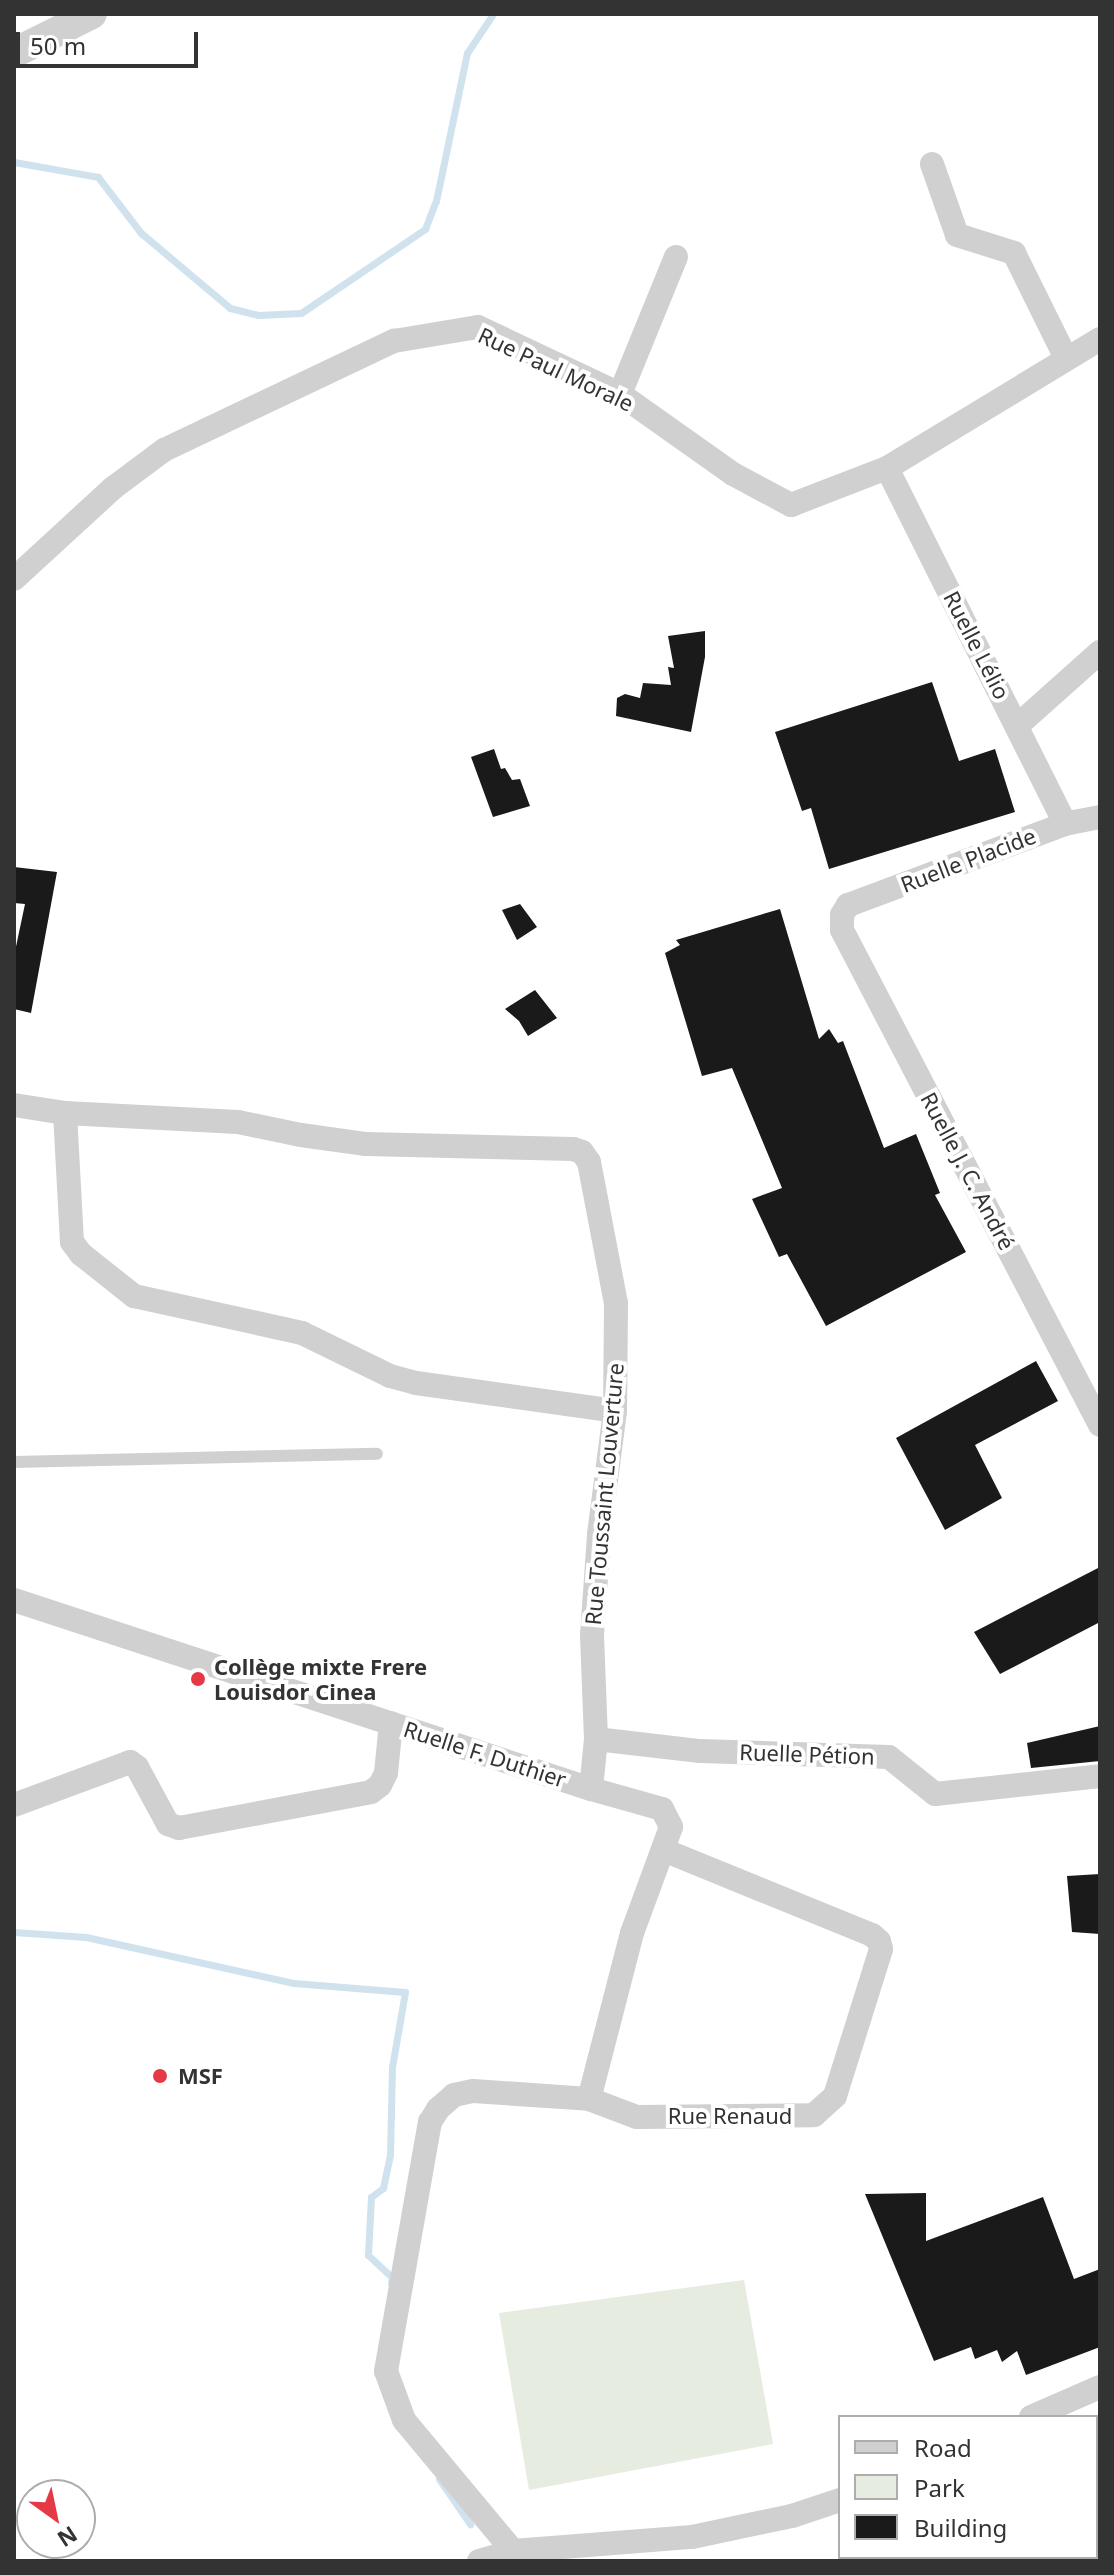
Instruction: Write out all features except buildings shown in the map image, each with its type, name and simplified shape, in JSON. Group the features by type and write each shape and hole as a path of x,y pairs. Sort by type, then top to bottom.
{"street":[{"path":"14,53 92,14"},
{"path":"932,164 957,235 1014,253 1066,358"},
{"path":"620,394 676,257"},
{"name":"Rue Paul Morale","path":"14,579 113,488 164,450 394,341 478,327 620,394 733,474 791,505 887,468 1100,339"},
{"name":"Ruelle Lélio","path":"887,468 1065,824"},
{"path":"1018,725 1100,652"},
{"name":"Ruelle Placide","path":"842,915 848,905 1065,824 1100,817"},
{"name":"Ruelle J. C. André","path":"842,915 842,930 1100,1425"},
{"name":"Rue Toussaint Louverture","path":"14,1105 65,1113 238,1122 366,1144 573,1149 582,1152 589,1162 616,1303 615,1411 599,1535 592,1635 596,1739 591,1789"},
{"path":"65,1113 72,1242 81,1254 134,1296 302,1333 390,1376 416,1383 615,1411"},
{"name":"Ruelle F. Duthier","path":"14,1600 591,1789 662,1809 671,1827 664,1850"},
{"path":"14,1805 130,1762 137,1767 168,1824 179,1828 371,1792 380,1785 386,1773 391,1723"},
{"name":"Ruelle Pétion","path":"596,1739 700,1751 889,1757 935,1794 1100,1776"},
{"path":"589,2099 632,1933 664,1850"},
{"name":"Rue Renaud","path":"513,2551 404,2420 386,2371 430,2122 438,2109 454,2095 473,2091 589,2099 637,2117 814,2115 835,2096 881,1949 879,1941 872,1935 664,1850"},
{"path":"1036,2415 1100,2387"},
{"path":"479,2561 513,2551 692,2537 792,2516 838,2501"}],"lane":[{"path":"14,1462 377,1454"}],"green space":[{"path":"744,2280 773,2444 529,2490 499,2313"}],"waterway":[{"path":"14,162 98,177 141,233 230,308 258,315 301,313 425,229 436,201 467,53 493,14"},
{"path":"14,1932 86,1937 294,1983 405,1992 392,2067 390,2155 383,2188 371,2197 368,2255 392,2277 391,2283"},
{"path":"439,2479 470,2524"}],"place":[{"name":"Collège mixte Frere Louisdor Cinea","path":"198,1679"},
{"name":"MSF","path":"160,2076"}]}
